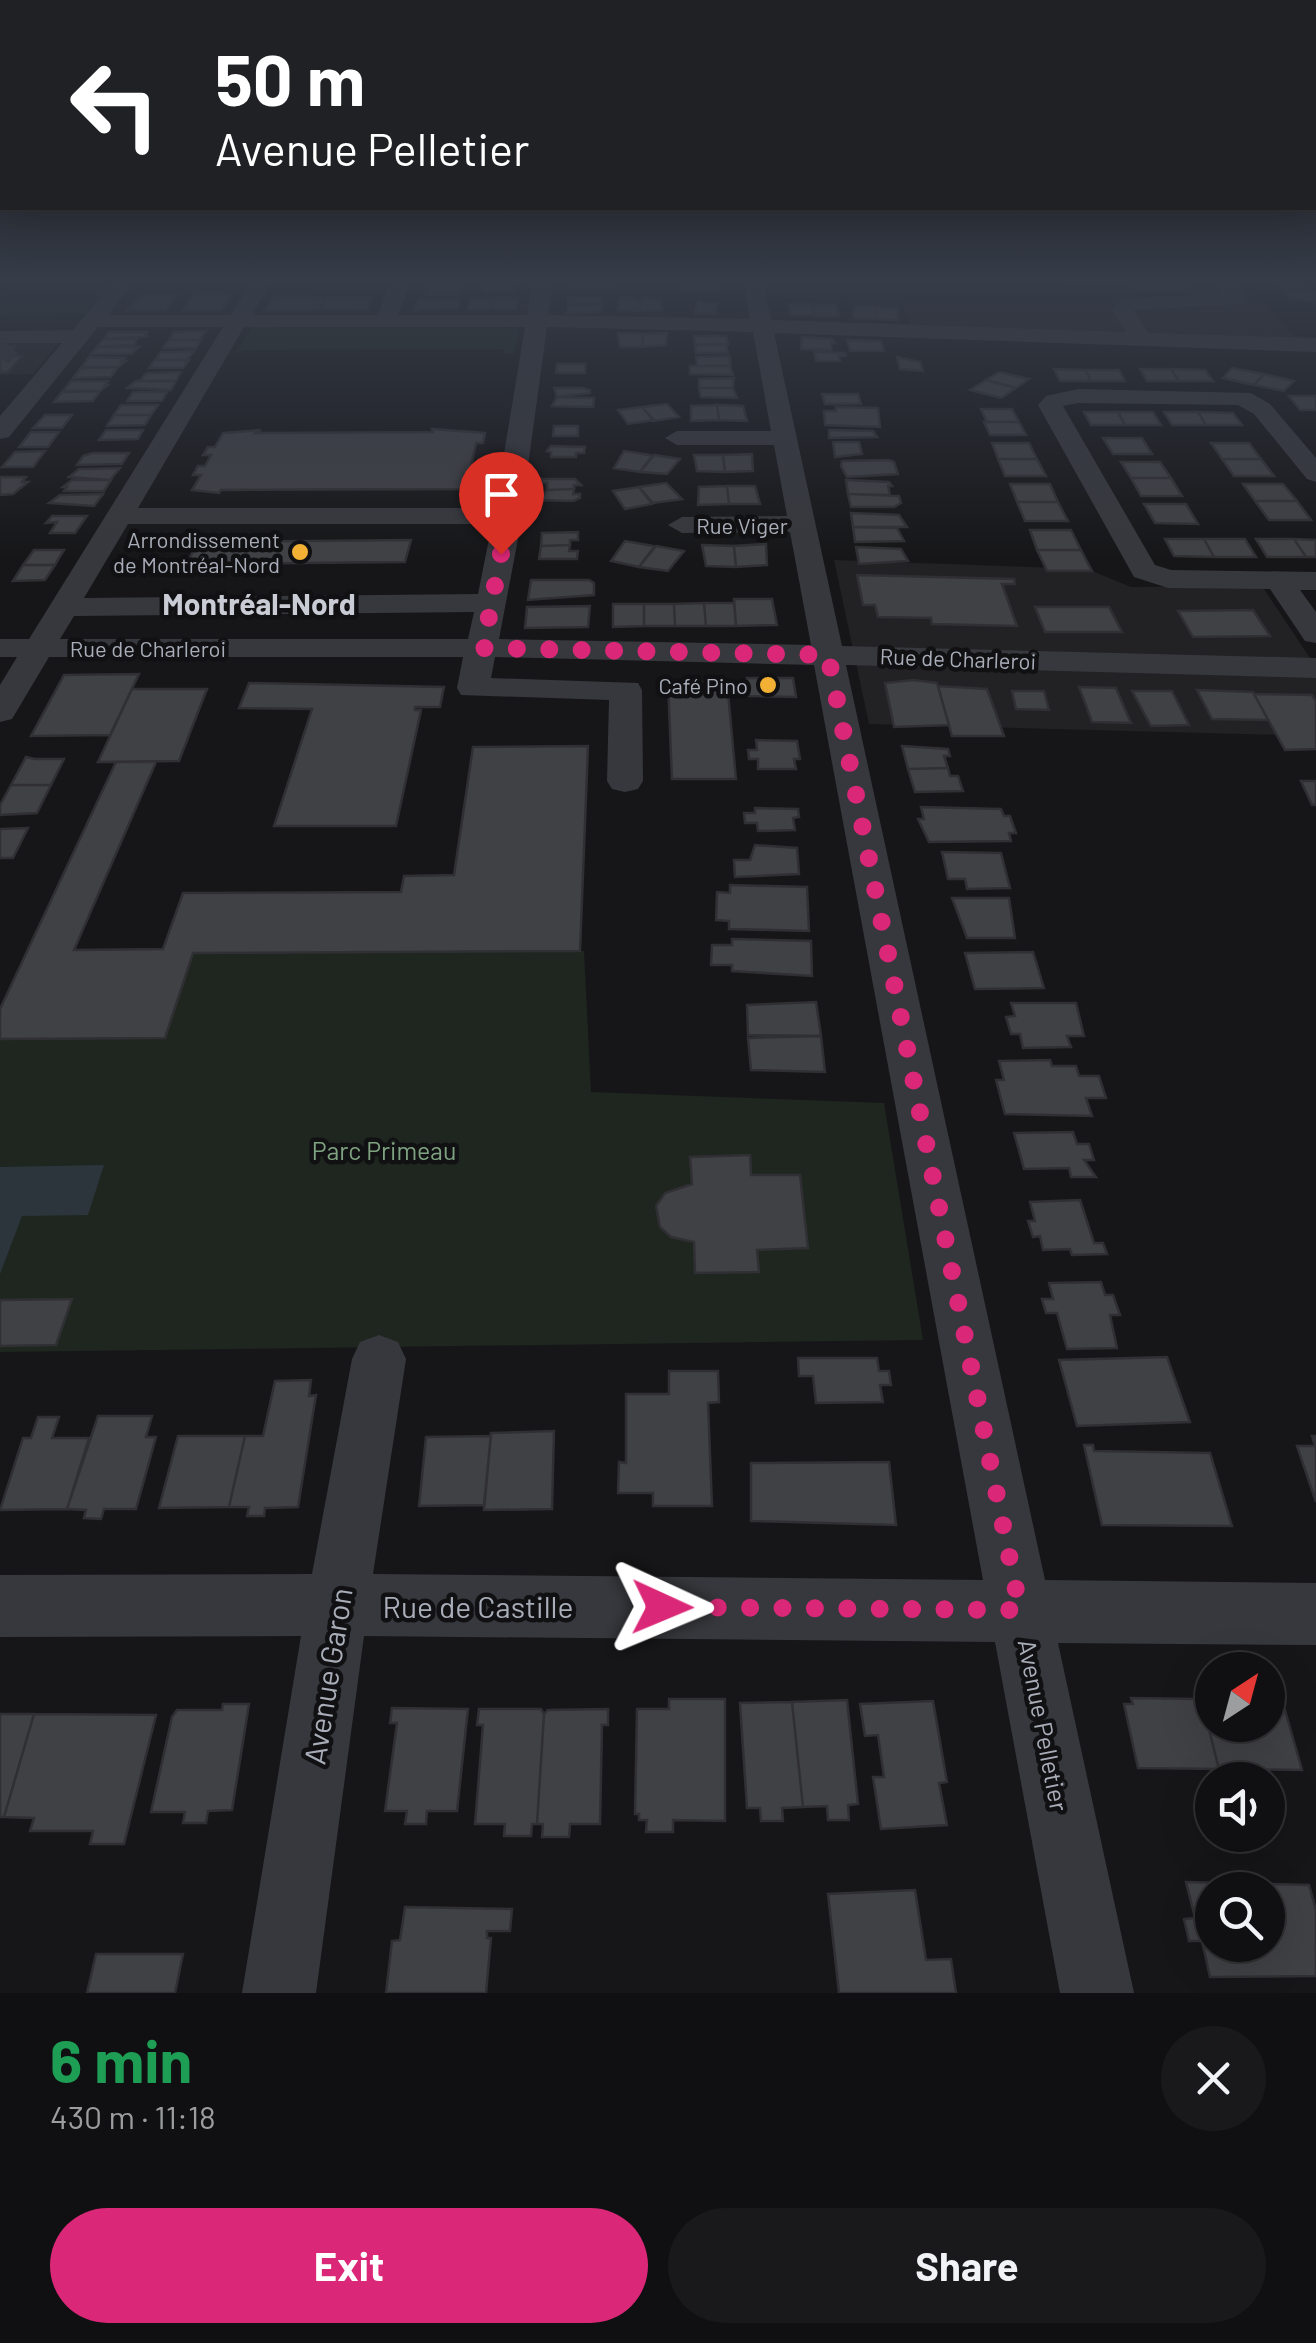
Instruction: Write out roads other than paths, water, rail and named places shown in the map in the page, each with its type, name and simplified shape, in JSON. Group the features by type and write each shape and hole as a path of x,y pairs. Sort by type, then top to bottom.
{"street":[{"path":"0,432 48,374"},
{"path":"0,712 205,374"},
{"path":"528,374 494,590 474,688 626,690 625,781"},
{"name":"Avenue Pelletier","path":"771,374 1097,1993"},
{"path":"1316,474 1262,409 1243,398 1078,396 1054,400 1050,405 1144,571 1168,580 1316,581"},
{"path":"677,438 783,438"},
{"path":"118,516 506,516"},
{"name":"Rue Viger","path":"682,525 802,524"},
{"path":"78,579 494,590"},
{"path":"1281,582 1316,634"},
{"path":"63,607 494,590"},
{"name":"Rue de Charleroi","path":"0,648 483,648 1316,668"},
{"name":"Avenue Garon","path":"278,1993 337,1605 380,1359"},
{"name":"Rue de Castille","path":"0,1606 337,1605 1316,1614"}],"place":[{"name":"Arrondissement de Montréal-Nord","path":"300,552"},
{"name":"Café Pino","path":"768,685"}],"district":[{"name":"Montréal-Nord","path":"259,603"}],"park label":[{"name":"Parc Primeau","path":"384,1150"}]}
